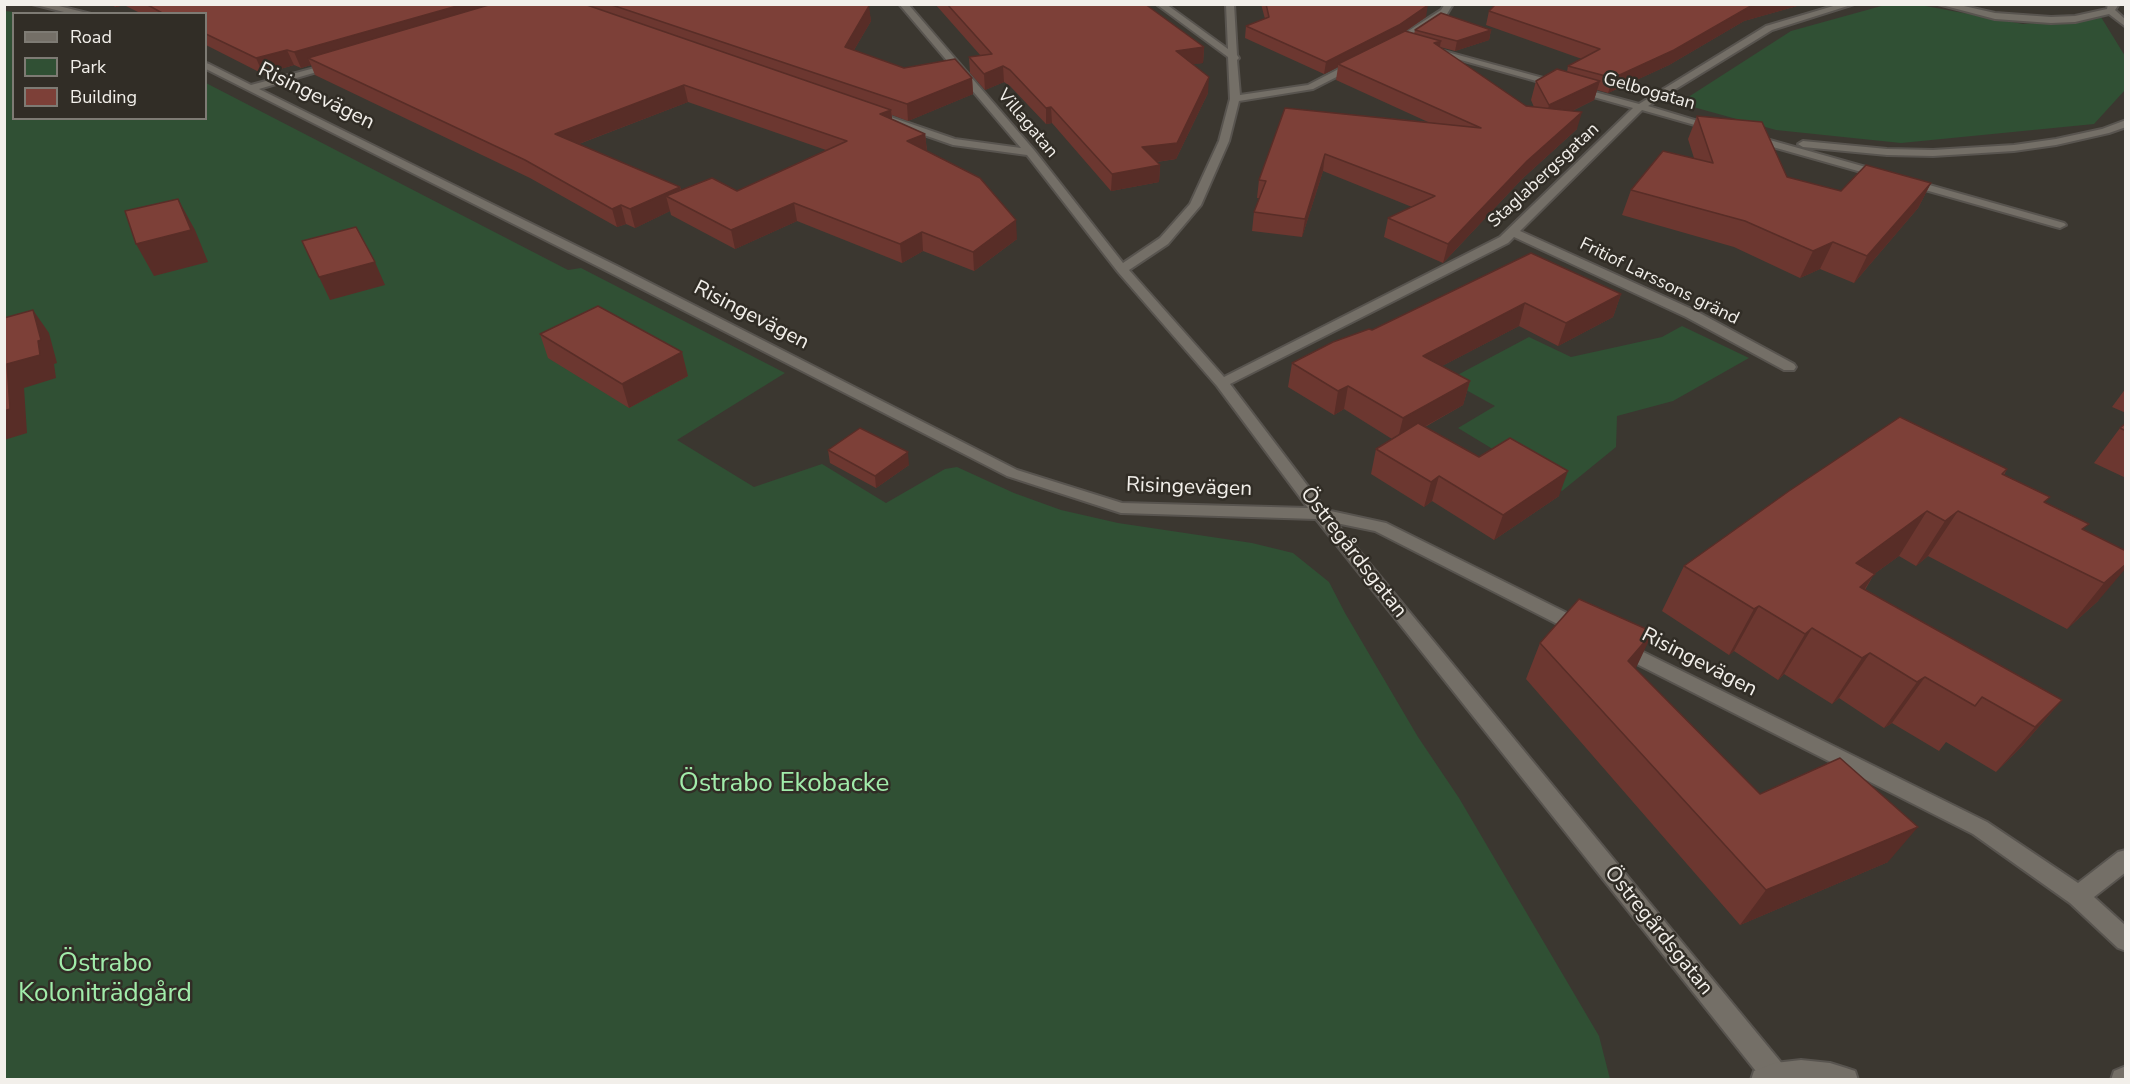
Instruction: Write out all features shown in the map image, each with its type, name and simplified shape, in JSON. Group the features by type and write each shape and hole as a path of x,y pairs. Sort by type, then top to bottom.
{"street":[{"path":"36,4 77,12"},
{"name":"Villagatan","path":"903,4 1030,152 1122,268"},
{"path":"1160,4 1235,58"},
{"path":"1122,268 1164,241 1195,205 1224,141 1235,99 1235,58 1230,4"},
{"path":"1381,51 1444,12 1449,4"},
{"name":"Staglabergsgatan","path":"1222,383 1504,240 1640,107 1769,28 1850,4"},
{"path":"1942,4 1995,16 2025,19 2075,19 2113,8 2126,25"},
{"name":"Gelbogatan","path":"1401,40 1731,132"},
{"path":"1235,99 1310,87 1361,61"},
{"path":"251,88 340,62"},
{"name":"Risingevägen","path":"207,66 614,269 1012,473 1121,508 1320,514 1380,527 1980,828 2078,896 2126,941"},
{"path":"875,115 953,142 1030,152"},
{"path":"1776,145 1781,142 1887,152 1934,153 2014,148 2056,142 2105,131 2126,123"},
{"path":"1742,135 1890,177"},
{"path":"1901,180 2060,225"},
{"name":"Fritiof Larssons gränd","path":"1512,232 1691,314 1789,367"},
{"name":"Östregårdsgatan","path":"1122,268 1222,383 1320,514 1769,1077"},
{"path":"2078,896 2126,859"},
{"path":"1769,1077 1801,1072 1830,1075 1846,1080"}],"green space":[{"path":"1885,5 1920,5 2023,24 2101,17 2125,56 2125,90 2094,124 1901,143 1776,130 1679,103 1791,31"},
{"path":"5,11 14,12 12,12 12,120 207,120 207,84 568,270 581,268 785,373 677,440 754,487 822,464 886,503 945,469 957,467 1014,493 1061,510 1118,523 1252,543 1293,553 1329,582 1418,737 1459,798 1599,1036 1610,1079 5,1080"},
{"path":"1682,326 1749,358 1673,401 1617,416 1616,447 1562,491 1458,428 1495,406 1448,380 1529,337 1571,357 1662,337"}],"building":[{"path":"146,4 464,4 294,52 287,50 256,58 207,34 207,12 160,12"},
{"path":"492,4 584,4 891,110 880,114 925,134 907,141 980,178 1016,220 973,252 922,232 900,244 794,203 731,230 666,196 712,178 737,191 847,141 684,85 555,134 680,187 630,209 621,205 612,209 525,160 308,58"},
{"path":"609,4 868,4 869,6 845,47 904,68 955,59 972,78 907,104"},
{"path":"947,4 1145,4 1204,47 1176,51 1209,77 1177,143 1142,147 1160,165 1112,174 1051,107 1046,108 1010,70 1003,66 984,74 969,57 992,54"},
{"path":"1266,4 1428,5 1399,25 1326,62 1246,26 1269,17"},
{"path":"1496,4 1758,4 1674,50 1613,78 1568,66 1600,49 1489,11"},
{"path":"1441,13 1491,30 1457,41 1415,30"},
{"path":"1405,31 1441,41 1434,43 1526,106 1582,112 1527,161 1448,244 1388,218 1435,196 1325,154 1305,219 1254,212 1266,181 1259,180 1285,108 1481,128 1338,64"},
{"path":"1557,69 1600,81 1549,105 1536,81"},
{"path":"1697,116 1762,122 1787,177 1841,191 1866,165 1931,183 1867,256 1833,242 1813,251 1745,221 1631,190 1663,151 1713,163"},
{"path":"178,199 191,230 136,244 125,211"},
{"path":"356,227 375,262 319,277 302,241"},
{"path":"1531,253 1621,294 1566,323 1525,303 1423,356 1470,381 1403,418 1348,386 1338,391 1292,363 1333,342 1369,329 1372,330"},
{"path":"598,306 682,352 622,384 540,334"},
{"path":"33,310 41,340 38,341 40,355 7,364 10,409 4,411 4,318"},
{"path":"1900,417 2007,469 2002,474 2050,497 2044,502 2089,524 2082,529 2126,551 2126,564 2104,583 1958,511 1945,521 1927,511 1856,563 1875,574 1860,587 2062,700 2035,727 1982,697 1975,706 1925,677 1917,682 1870,653 1862,658 1812,628 1805,634 1759,606 1754,609 1684,566 1789,491"},
{"path":"1418,423 1479,457 1510,438 1568,471 1503,515 1439,476 1431,482 1376,449"},
{"path":"2126,423 2126,431 2120,428"},
{"path":"860,428 908,452 875,476 828,450"},
{"path":"1579,599 1653,632 1628,661 1760,794 1840,758 1918,827 1766,890 1540,643"}],"park label":[{"name":"Östrabo Ekobacke","path":"784,785"},
{"name":"Östrabo Koloniträdgård","path":"105,980"}]}
